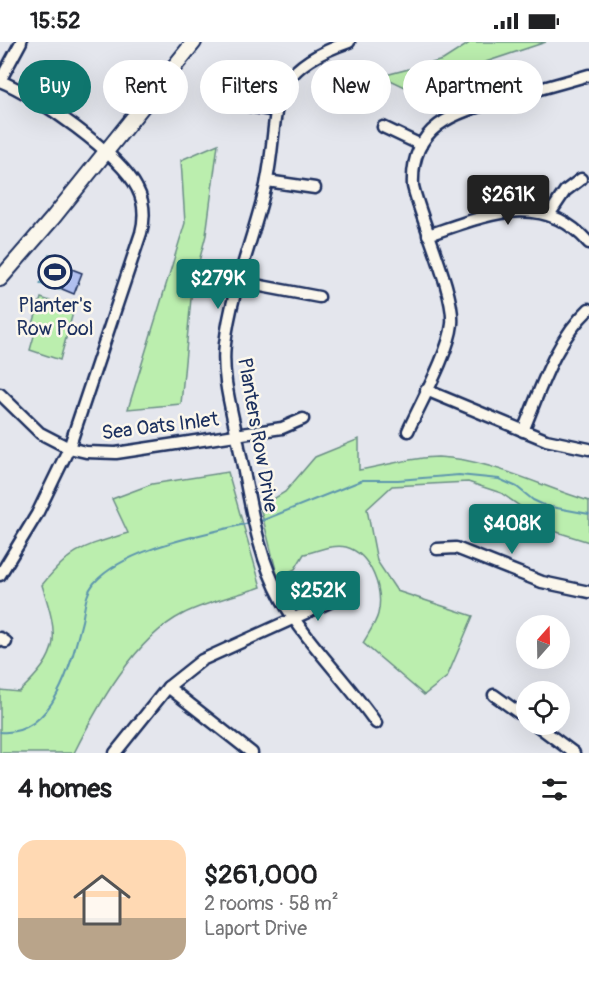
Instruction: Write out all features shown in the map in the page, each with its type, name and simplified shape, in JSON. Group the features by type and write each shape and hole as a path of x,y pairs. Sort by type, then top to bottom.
{"main road":[{"path":"0,279 194,42"}],"street":[{"path":"0,575 37,513 69,448 89,396 144,222 143,206 137,188 126,172 31,96 0,81 21,42"},
{"name":"Planters Row Drive","path":"299,67 319,47 349,42"},
{"path":"408,431 448,340 452,321 448,298 413,186 414,161 421,145 440,123 461,112 589,75"},
{"name":"Planters Row Drive","path":"275,114 267,181 228,328 224,357 226,379 264,559 278,592 294,617 376,723"},
{"path":"383,127 421,145"},
{"path":"549,215 566,191 581,179"},
{"path":"267,181 315,188"},
{"path":"428,235 501,212 532,211 549,215 567,225 589,243"},
{"path":"240,282 319,297"},
{"path":"523,431 558,350 574,325 589,309"},
{"path":"426,390 556,443 589,449"},
{"name":"Sea Oats Inlet","path":"0,394 34,429 69,448 116,453 282,428 303,419"},
{"path":"438,549 456,548 542,582 589,592"},
{"path":"116,753 168,687 213,653 330,602"},
{"path":"168,687 252,753"},
{"path":"494,695 516,711"},
{"path":"550,735 574,753"}],"green space":[{"path":"471,42 546,42 492,60 443,60"},
{"path":"403,70 403,86 391,80 391,74"},
{"path":"218,144 206,235 192,288 181,404 128,409 185,223 181,160"},
{"path":"41,298 74,309 60,360 30,350 34,336 30,334"},
{"path":"359,439 359,470 419,458 457,459 495,468 589,501 589,542 557,532 501,493 468,482 392,486 367,509 377,561 397,591 473,616 447,677 424,695 363,643 377,617 379,594 369,565 355,551 336,546 304,554 295,569 278,578 260,507 285,492 315,457"},
{"path":"228,472 261,587 183,614 165,625 149,639 119,675 74,753 0,753 0,690 19,692 43,666 53,644 51,619 42,585 62,563 80,550 128,533 112,499 152,484"}],"water":[{"name":"Planter's Row Pool","path":"49,254 69,260 60,290 40,284"}],"building":[{"path":"69,268 82,273 74,294 62,289"}],"waterway":[{"path":"261,521 363,480 398,480 459,475 499,479 517,487 533,500 546,506 589,514"},
{"path":"0,732 19,730 34,722 47,710 58,693 73,656 89,592 94,583 108,571 145,551 249,523"}],"place":[{"name":"Planter's Row Pool","path":"55,272"}]}
